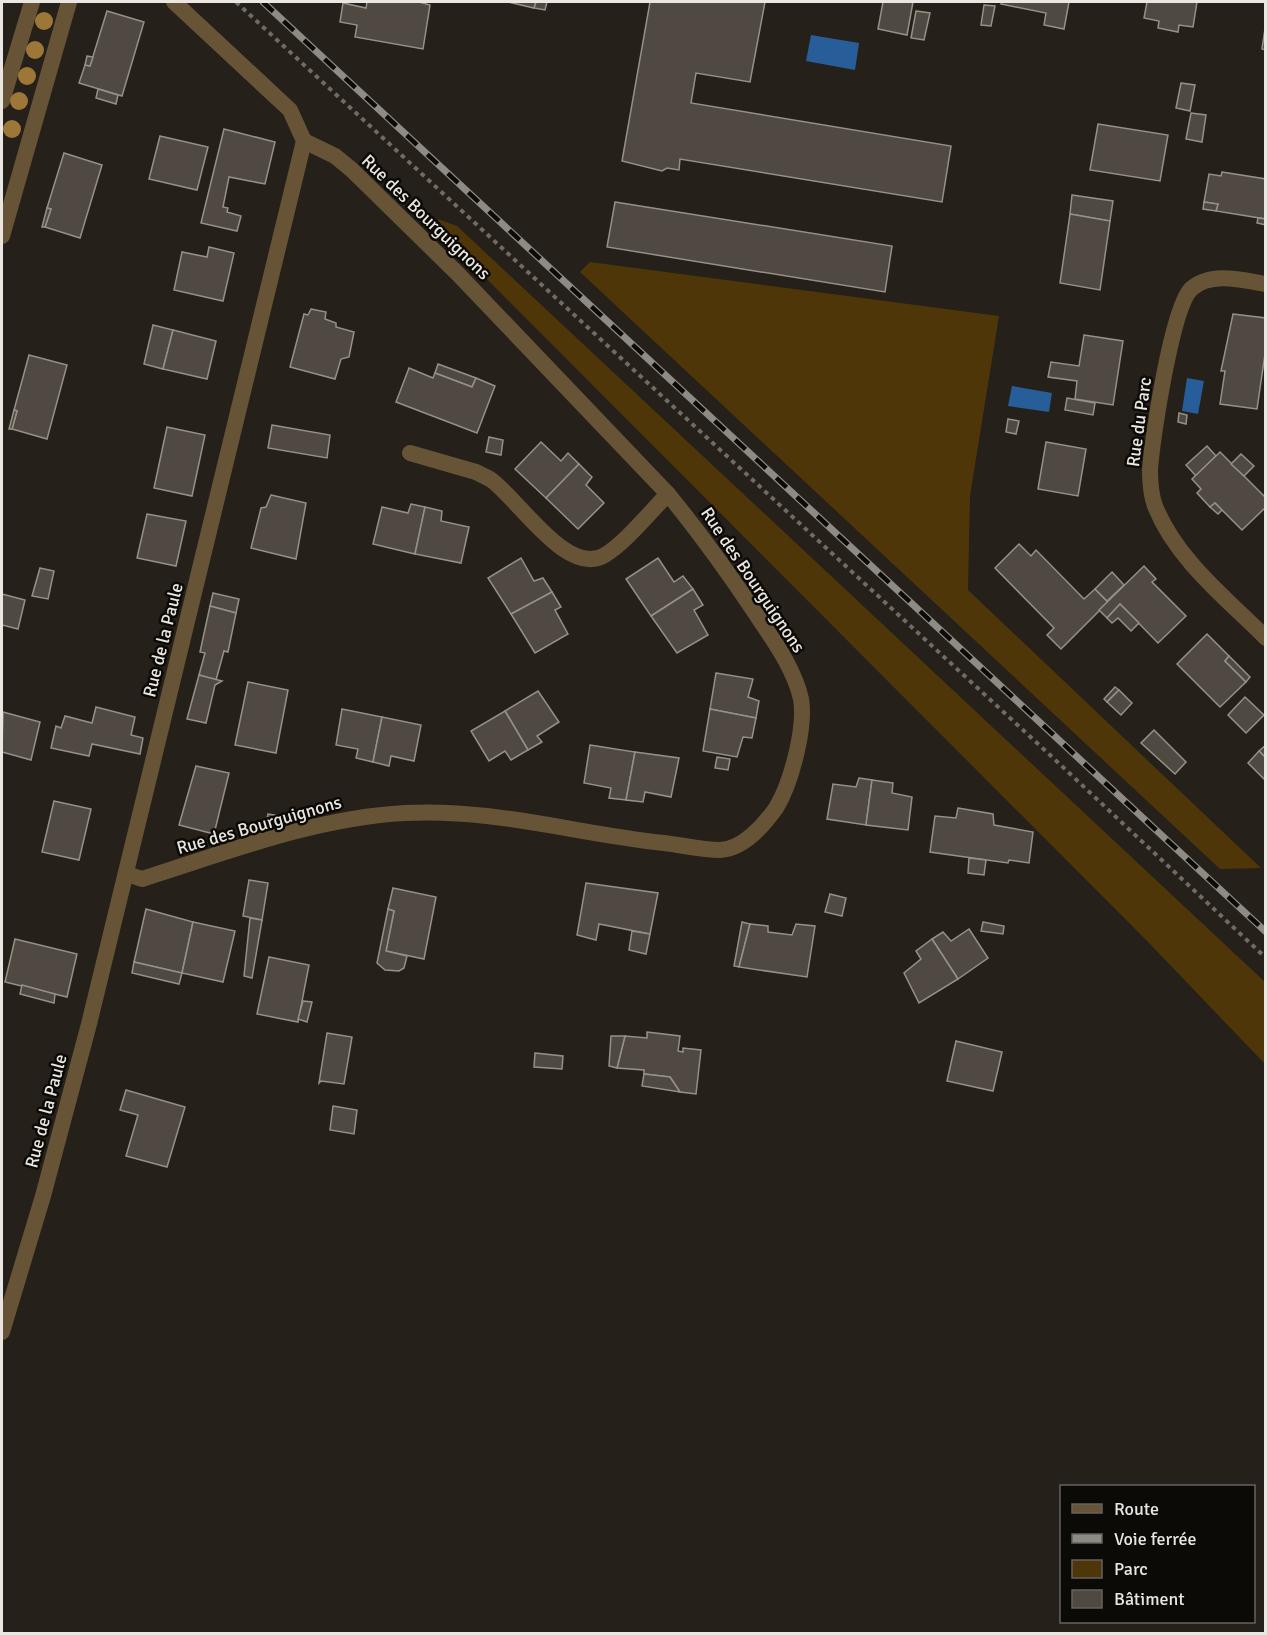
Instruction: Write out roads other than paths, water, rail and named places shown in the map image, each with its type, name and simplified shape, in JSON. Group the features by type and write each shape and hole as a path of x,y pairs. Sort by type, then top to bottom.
{"street":[{"path":"2,101 32,2"},
{"path":"2,236 69,2"},
{"path":"174,2 290,110 303,141"},
{"name":"Rue des Bourguignons","path":"127,874 142,879 318,825 360,817 407,813 505,817 634,840 722,850 742,842 768,819 778,804 791,774 801,722 801,701 794,678 779,649 732,578 668,494 458,274 352,170 335,156 303,141"},
{"name":"Rue de la Paule","path":"2,1332 43,1196 127,874 303,141"},
{"name":"Rue du Parc","path":"1266,284 1219,278 1204,282 1192,289 1185,298 1174,325 1150,469 1154,504 1172,539 1189,560 1266,638"},
{"path":"410,453 476,472 490,479 559,547 580,559 592,559 608,553 668,494"}],"water":[{"path":"811,35 859,43 855,70 806,61"},
{"path":"1187,378 1204,381 1198,414 1182,411"},
{"path":"1012,386 1052,393 1049,412 1008,406"}],"railway":[{"path":"263,2 1266,932"}]}
